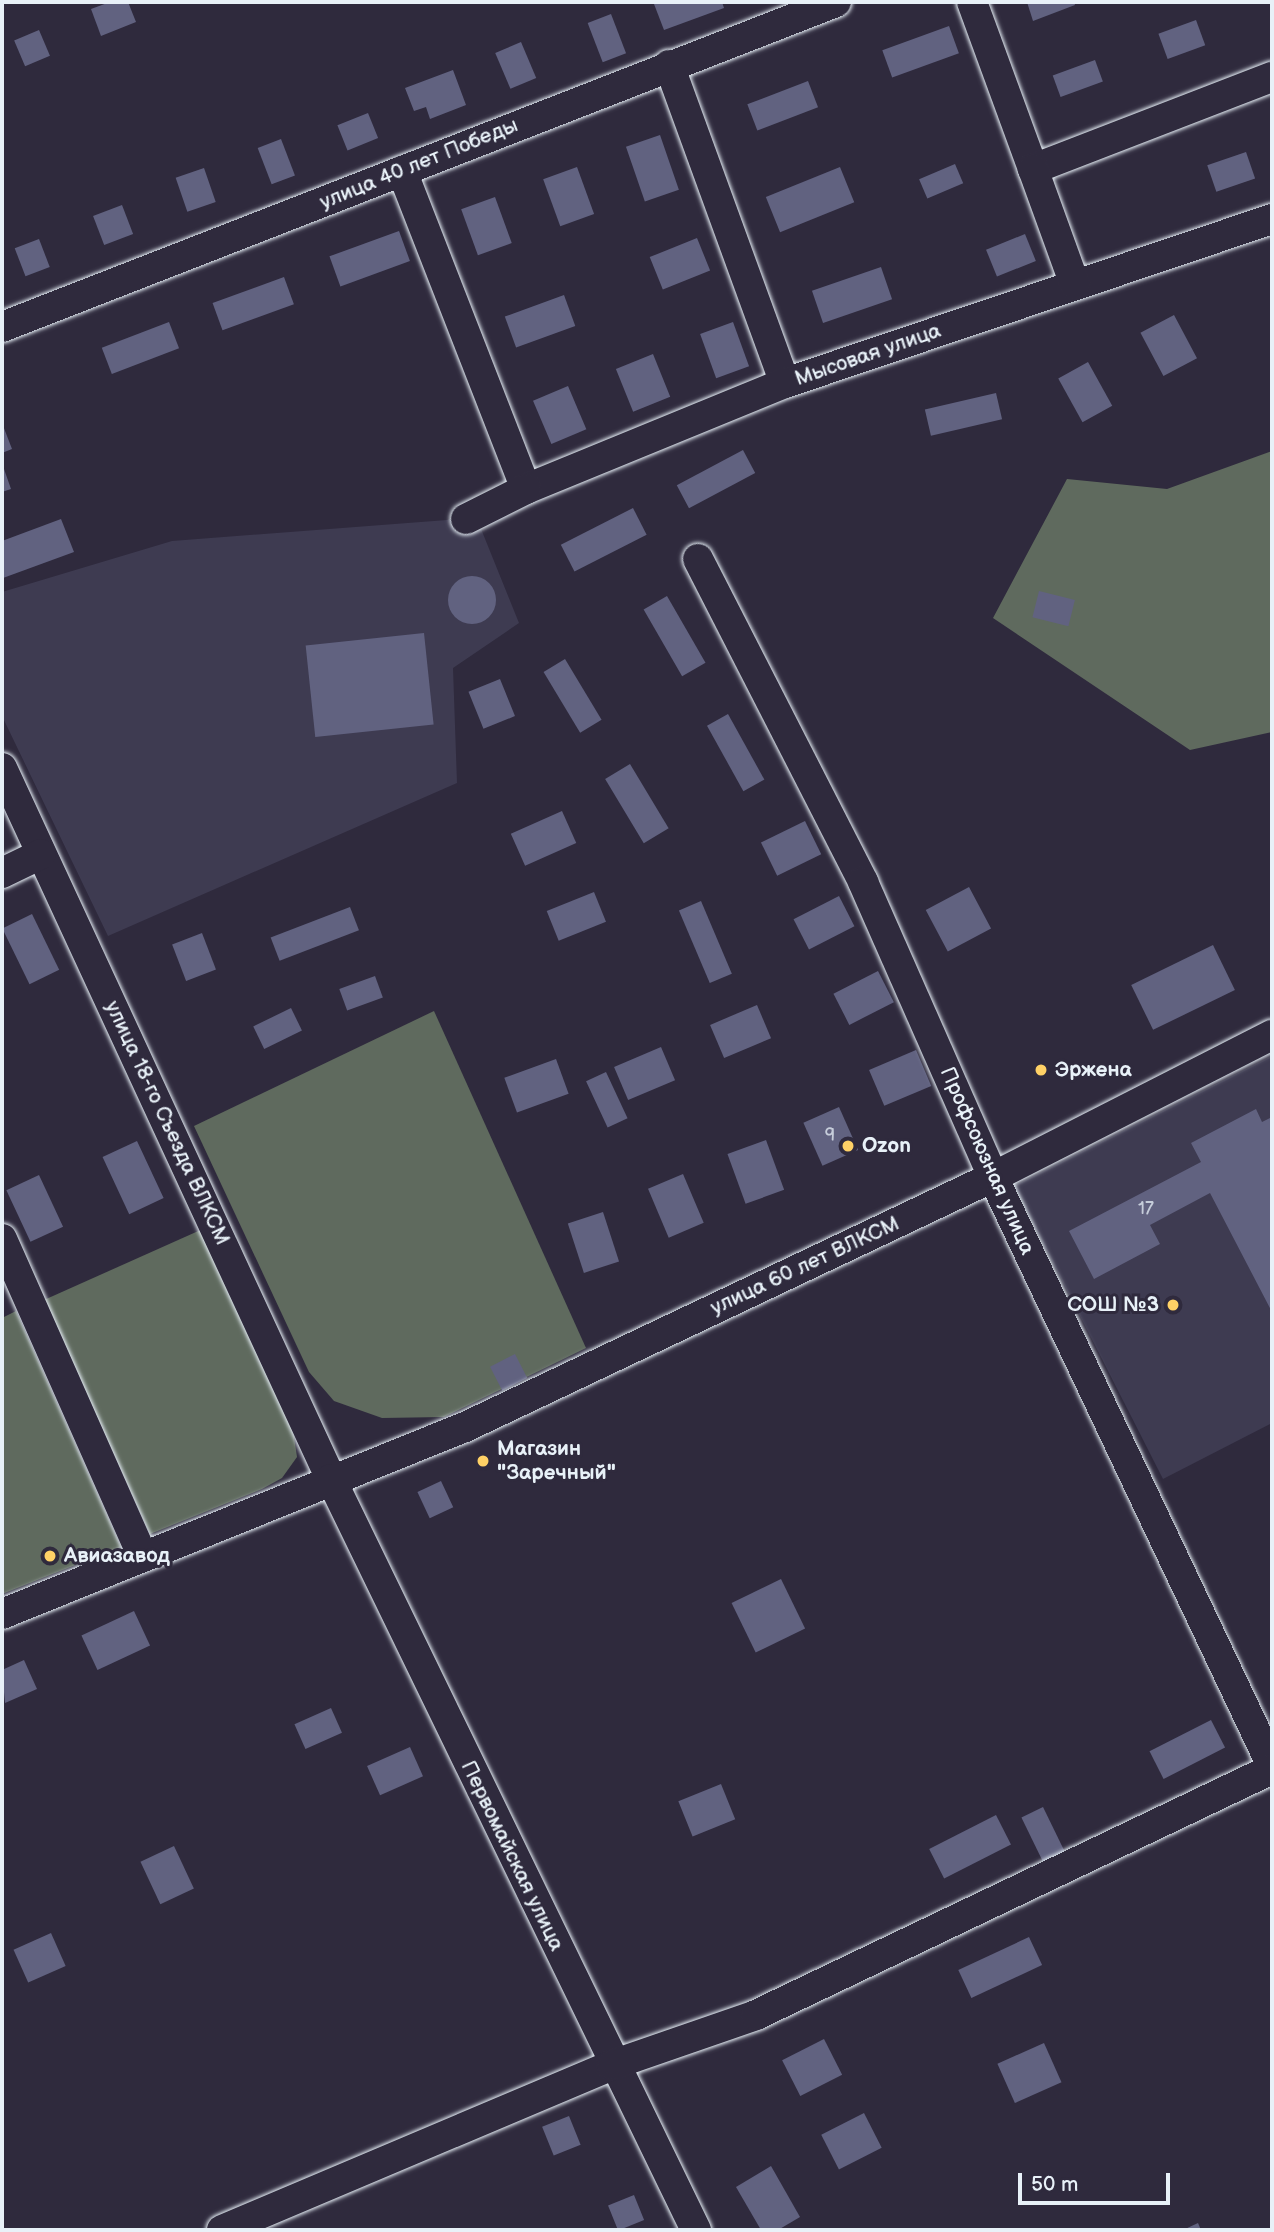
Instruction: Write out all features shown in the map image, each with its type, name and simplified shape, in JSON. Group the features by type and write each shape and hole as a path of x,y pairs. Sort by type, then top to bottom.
{"street":[{"name":"улица 40 лет Победы","path":"2,327 836,2"},
{"path":"972,2 1075,285"},
{"name":"Мысовая улица","path":"669,65 785,383 1272,219"},
{"path":"1033,169 1272,77"},
{"path":"402,171 526,489"},
{"path":"466,519 526,489 785,383"},
{"name":"Профсоюзная улица","path":"698,559 863,882 993,1177 1272,1767"},
{"name":"улица 18-го Съезда ВЛКСМ","path":"2,768 331,1479"},
{"path":"2,873 41,854"},
{"name":"улица 60 лет ВЛКСМ","path":"2,1614 463,1428 993,1177 1272,1035"},
{"path":"2,1240 143,1557"},
{"name":"Первомайская улица","path":"331,1479 612,2065 696,2230"},
{"path":"222,2230 612,2065 756,2015 1272,1767"}],"shaded area":[{"path":"473,509 519,623 453,668 457,783 108,936 2,716 2,592 172,541 447,520"},
{"name":"СОШ №3","path":"1272,1056 1272,1423 1163,1479 1014,1186"}],"green space":[{"path":"1272,451 1272,732 1190,750 993,618 1067,479 1167,489"},
{"path":"434,1011 586,1348 444,1417 382,1418 334,1401 309,1372 194,1126"},
{"path":"205,1228 292,1424 297,1457 282,1478 262,1489 150,1534 44,1300"},
{"path":"16,1311 121,1547 2,1594 2,1318"}],"building":[{"path":"110,2 128,2 136,22 101,36 91,9"},
{"path":"722,2 724,8 664,30 654,4"},
{"path":"1027,2 1074,2 1075,5 1033,21"},
{"path":"611,14 626,53 603,62 588,23"},
{"path":"1196,20 1205,45 1168,59 1158,34"},
{"path":"949,26 959,53 892,78 882,50"},
{"path":"39,30 50,56 25,66 14,41"},
{"path":"521,42 536,78 510,89 495,53"},
{"path":"1095,60 1103,82 1061,97 1053,75"},
{"path":"453,70 466,105 430,119 426,107 414,111 405,88"},
{"path":"808,81 818,107 757,130 747,104"},
{"path":"368,113 378,138 348,150 337,125"},
{"path":"660,135 679,190 645,202 626,147"},
{"path":"281,139 295,175 272,184 258,148"},
{"path":"1246,152 1255,178 1216,192 1207,165"},
{"path":"955,164 963,183 927,199 919,179"},
{"path":"577,167 594,214 560,226 543,179"},
{"path":"840,167 854,202 780,232 766,197"},
{"path":"204,168 216,202 187,212 176,178"},
{"path":"495,197 512,243 478,255 461,209"},
{"path":"122,205 133,234 104,245 93,216"},
{"path":"399,231 410,261 340,286 329,256"},
{"path":"1025,234 1036,261 997,277 986,250"},
{"path":"697,238 710,270 663,290 650,257"},
{"path":"39,239 50,267 25,276 15,248"},
{"path":"881,267 892,299 823,323 812,291"},
{"path":"284,277 294,304 223,330 213,303"},
{"path":"564,295 575,326 516,348 505,317"},
{"path":"1174,315 1197,358 1163,376 1140,333"},
{"path":"169,322 179,348 112,374 102,348"},
{"path":"733,322 749,366 716,378 700,334"},
{"path":"653,354 670,397 633,412 616,369"},
{"path":"1088,362 1112,406 1083,422 1058,378"},
{"path":"568,386 586,429 551,444 533,401"},
{"path":"996,393 1002,419 931,436 925,409"},
{"path":"2,423 12,449 2,453"},
{"path":"743,450 755,473 689,508 677,485"},
{"path":"4,469 11,489 2,492 2,470"},
{"path":"633,508 647,535 574,572 561,545"},
{"path":"61,519 74,552 3,578 2,541"},
{"path":"472,576 489,583 496,600 489,617 472,624 455,617 448,600 455,583"},
{"path":"1039,591 1075,600 1068,626 1032,617"},
{"path":"667,596 706,663 682,676 644,610"},
{"path":"424,633 434,724 315,737 306,645"},
{"path":"565,659 602,720 580,733 544,672"},
{"path":"500,679 515,716 483,729 468,692"},
{"path":"728,714 764,780 743,791 707,726"},
{"path":"630,764 669,828 644,843 605,779"},
{"path":"562,811 576,843 525,866 511,834"},
{"path":"805,821 821,854 777,876 761,842"},
{"path":"969,887 991,928 948,952 926,910"},
{"path":"594,892 606,922 559,941 547,911"},
{"path":"839,896 854,926 809,949 794,919"},
{"path":"701,901 732,974 710,983 679,910"},
{"path":"350,907 359,930 280,961 271,937"},
{"path":"32,914 59,970 30,984 2,928"},
{"path":"202,933 216,969 186,981 172,944"},
{"path":"1213,945 1235,990 1153,1030 1131,985"},
{"path":"878,971 894,1002 849,1025 833,994"},
{"path":"375,976 383,998 347,1011 339,989"},
{"path":"757,1005 771,1038 724,1058 710,1025"},
{"path":"291,1008 302,1030 264,1049 253,1026"},
{"path":"661,1047 675,1080 628,1100 614,1067"},
{"path":"916,1050 931,1086 884,1106 869,1070"},
{"path":"556,1059 569,1094 517,1113 504,1078"},
{"path":"606,1072 628,1118 608,1128 586,1081"},
{"path":"839,1107 858,1150 822,1166 803,1123"},
{"path":"1256,1109 1262,1122 1272,1117 1272,1312 1210,1193 1150,1225 1160,1244 1094,1279 1069,1231 1201,1162 1191,1143"},
{"path":"766,1140 784,1190 746,1204 727,1154"},
{"path":"137,1141 164,1198 129,1214 103,1157"},
{"path":"683,1174 704,1223 669,1238 648,1189"},
{"path":"39,1175 63,1227 30,1242 6,1190"},
{"path":"603,1212 619,1261 584,1273 568,1223"},
{"path":"515,1354 527,1378 502,1391 490,1367"},
{"path":"441,1481 453,1507 430,1518 417,1492"},
{"path":"781,1579 805,1628 756,1653 732,1603"},
{"path":"134,1611 150,1645 97,1670 81,1636"},
{"path":"24,1660 37,1689 5,1703 2,1670"},
{"path":"331,1708 342,1733 305,1749 294,1724"},
{"path":"1211,1720 1225,1748 1164,1779 1150,1751"},
{"path":"410,1747 423,1776 380,1795 367,1766"},
{"path":"721,1784 735,1819 693,1836 678,1801"},
{"path":"1043,1807 1065,1852 1043,1862 1021,1818"},
{"path":"996,1815 1011,1844 944,1878 929,1849"},
{"path":"174,1846 194,1889 160,1904 140,1862"},
{"path":"51,1933 66,1966 28,1983 14,1950"},
{"path":"1029,1937 1042,1965 971,1998 958,1970"},
{"path":"824,2039 842,2075 800,2096 782,2060"},
{"path":"1044,2043 1061,2082 1015,2103 997,2064"},
{"path":"864,2113 882,2148 839,2170 821,2135"},
{"path":"569,2116 581,2145 554,2156 542,2127"},
{"path":"771,2166 800,2217 778,2230 761,2230 736,2187"},
{"path":"634,2195 644,2220 618,2230 608,2205"},
{"path":"1198,2223 1201,2230 1183,2230"}],"place":[{"name":"Эржена","path":"1041,1070"},
{"name":"Ozon","path":"848,1146"},
{"name":"СОШ №3","path":"1173,1305"},
{"name":"Магазин \"Заречный\"","path":"483,1461"},
{"name":"Авиазавод","path":"50,1556"}]}
